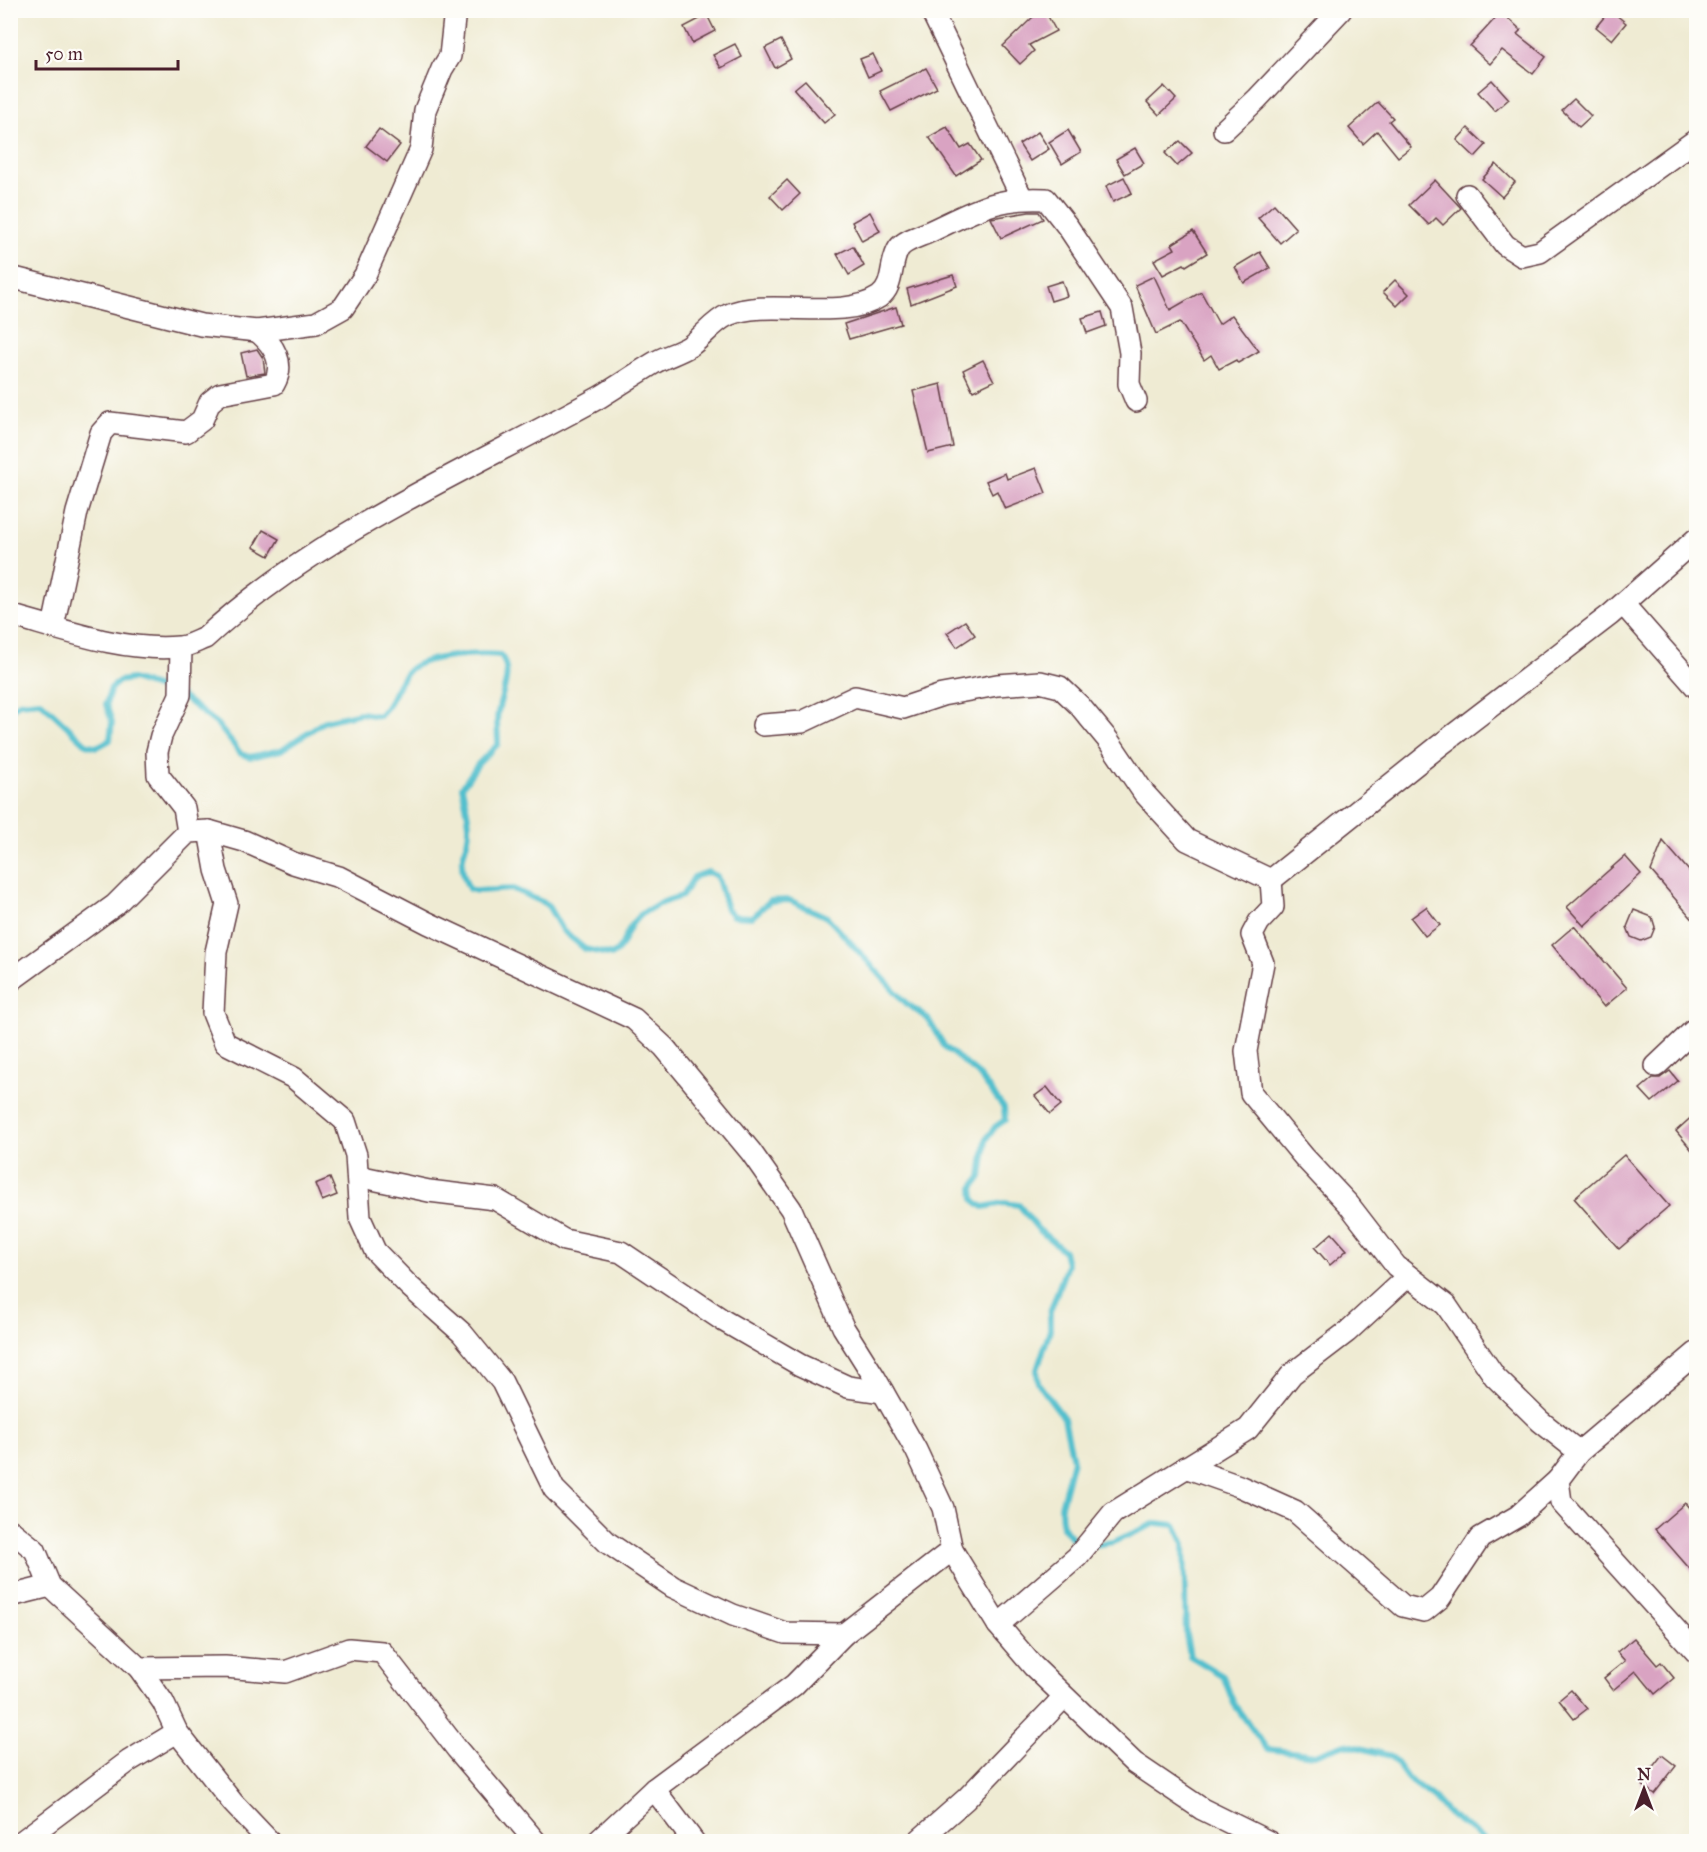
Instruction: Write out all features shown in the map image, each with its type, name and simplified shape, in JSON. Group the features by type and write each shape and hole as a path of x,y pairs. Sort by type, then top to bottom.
{"street":[{"path":"10,277 201,325 257,331 316,323 343,308 365,275 421,149 425,110 450,56 455,10"},
{"path":"931,10 1022,198"},
{"path":"1224,130 1257,99 1341,10"},
{"path":"1467,195 1505,245 1522,256 1540,252 1696,140"},
{"path":"10,615 110,642 149,647 181,647 205,638 329,543 401,501 504,449 603,395 690,345 728,315 760,308 815,310 855,305 879,297 888,287 893,261 901,245 961,214 1022,198 1046,199 1068,227 1122,308 1130,353 1129,384 1136,401"},
{"path":"53,627 77,512 101,433 110,423 186,432 201,420 210,402 220,394 274,384 278,376 278,360 272,343 257,331"},
{"path":"1271,880 1439,746 1624,604 1696,539"},
{"path":"1624,604 1696,687"},
{"path":"181,647 180,695 161,736 157,763 158,775 184,808 188,832"},
{"path":"763,725 802,722 855,697 903,708 942,695 997,686 1040,682 1060,687 1079,705 1144,792 1187,840 1271,880"},
{"path":"209,831 216,870 227,904 216,952 213,1012 225,1043 294,1078 345,1121 356,1155 360,1218 375,1251 409,1286 462,1333 502,1382 554,1489 608,1543 673,1587 733,1615 785,1633 844,1634"},
{"path":"10,981 115,905 188,832 209,831 243,841 293,863 339,877 428,922 634,1019 664,1047 751,1152 791,1209 843,1327 883,1392 943,1508 952,1550 977,1595 998,1624 1064,1697 1134,1763 1202,1809 1269,1842"},
{"path":"1271,880 1273,907 1259,922 1252,935 1263,963 1246,1051 1251,1093 1304,1157 1349,1205 1396,1266 1446,1305 1495,1377 1540,1420 1579,1452"},
{"path":"1656,1066 1696,1028"},
{"path":"358,1176 429,1191 495,1199 564,1240 621,1252 724,1321 800,1365 848,1387 883,1392"},
{"path":"998,1624 1077,1557 1113,1513 1248,1429 1292,1374 1347,1332 1408,1276"},
{"path":"1185,1467 1239,1486 1295,1510 1403,1606 1424,1611 1440,1598 1480,1538 1518,1516 1558,1480 1579,1452 1696,1353"},
{"path":"1558,1480 1561,1502 1696,1652"},
{"path":"10,1530 35,1550 50,1586 139,1668 163,1702 177,1732 233,1803 270,1842"},
{"path":"597,1842 654,1789 794,1685 844,1634 952,1550"},
{"path":"10,1596 50,1586"},
{"path":"139,1668 225,1667 285,1672 349,1649 382,1652 457,1749 536,1842"},
{"path":"917,1842 966,1799 1064,1697"},
{"path":"21,1842 129,1761 177,1732"},
{"path":"654,1789 694,1842"}],"building":[{"path":"1610,10 1626,23 1612,40 1596,27"},
{"path":"1045,11 1056,31 1029,45 1034,51 1020,64 1003,46 1033,17"},
{"path":"1501,12 1521,30 1517,34 1546,57 1533,74 1502,50 1490,64 1470,46"},
{"path":"707,15 715,31 692,43 684,27"},
{"path":"781,40 791,59 775,68 765,48"},
{"path":"735,44 742,57 721,68 713,55"},
{"path":"873,54 881,71 868,77 860,59"},
{"path":"926,68 937,88 891,111 880,91"},
{"path":"805,80 835,114 824,123 794,89"},
{"path":"1492,80 1509,99 1495,111 1478,92"},
{"path":"1164,86 1176,99 1159,115 1147,102"},
{"path":"1574,99 1591,116 1579,127 1562,110"},
{"path":"1378,102 1393,118 1389,121 1411,147 1398,157 1377,131 1363,144 1349,128"},
{"path":"947,127 961,149 970,144 981,160 956,176 929,137"},
{"path":"1468,128 1486,145 1475,157 1457,140"},
{"path":"379,129 400,145 387,162 366,146"},
{"path":"1068,130 1081,152 1062,164 1049,142"},
{"path":"1038,132 1049,149 1030,161 1019,144"},
{"path":"1180,141 1192,153 1177,166 1165,153"},
{"path":"1135,148 1144,163 1125,174 1116,159"},
{"path":"1496,164 1515,182 1502,197 1482,179"},
{"path":"1124,177 1132,193 1113,202 1106,186"},
{"path":"787,180 800,194 783,210 770,196"},
{"path":"1435,180 1461,208 1443,225 1436,218 1429,225 1409,205"},
{"path":"1274,204 1296,229 1280,243 1258,218"},
{"path":"870,212 880,231 862,241 852,222"},
{"path":"1039,212 1043,219 1001,238 991,218"},
{"path":"1193,231 1207,253 1186,266 1184,264 1163,275 1154,260 1175,249 1172,244"},
{"path":"853,246 864,266 849,275 837,254"},
{"path":"1260,252 1270,268 1244,283 1235,267"},
{"path":"953,275 957,286 911,304 907,289"},
{"path":"1154,276 1170,310 1201,292 1219,324 1232,315 1259,351 1238,363 1236,360 1219,369 1211,355 1204,360 1180,322 1156,334 1135,285"},
{"path":"1395,280 1409,294 1397,306 1383,292"},
{"path":"1062,281 1067,296 1051,301 1046,286"},
{"path":"896,307 901,324 849,339 844,324"},
{"path":"1102,312 1106,326 1087,333 1082,318"},
{"path":"257,349 263,358 265,373 246,376 241,353"},
{"path":"983,360 994,381 973,391 963,370"},
{"path":"941,384 953,447 928,453 913,391"},
{"path":"1036,468 1046,493 1005,509 997,491 992,494 986,481 1005,473 1007,479"},
{"path":"263,530 279,539 269,556 253,547"},
{"path":"965,621 975,635 957,647 947,633"},
{"path":"1663,841 1696,879 1696,923 1651,871"},
{"path":"1625,856 1641,874 1584,926 1567,907"},
{"path":"1426,907 1440,925 1425,936 1411,918"},
{"path":"1634,910 1652,917 1655,927 1651,937 1641,941 1631,937 1627,927"},
{"path":"1574,926 1627,988 1604,1007 1552,945"},
{"path":"1670,1071 1678,1081 1652,1102 1640,1089 1653,1078 1660,1078"},
{"path":"1047,1087 1061,1105 1050,1114 1035,1096"},
{"path":"1696,1113 1696,1155 1676,1131"},
{"path":"1624,1155 1669,1206 1619,1249 1574,1198"},
{"path":"330,1178 337,1195 322,1201 315,1184"},
{"path":"1332,1233 1347,1250 1330,1265 1315,1248"},
{"path":"1685,1503 1696,1516 1696,1576 1655,1529"},
{"path":"1634,1638 1657,1665 1661,1662 1674,1678 1655,1694 1636,1671 1613,1690 1604,1678 1625,1661 1617,1652"},
{"path":"1571,1690 1587,1709 1574,1719 1559,1700"},
{"path":"1662,1755 1676,1766 1654,1794 1640,1783"}],"waterway":[{"path":"10,710 19,703 40,701 86,744 97,747 110,740 112,722 106,704 111,688 119,681 132,679 180,695 217,724 241,754 250,757 281,750 325,721 361,713 379,716 406,673 418,664 454,656 501,655 505,663 506,679 498,711 498,744 478,764 462,787 469,825 462,869 469,889 477,891 513,889 547,904 562,930 585,949 612,955 619,949 632,924 641,914 682,896 694,877 708,872 717,876 727,909 733,916 752,917 770,901 789,900 827,917 906,1003 928,1019 945,1047 978,1074 1004,1108 1005,1120 995,1127 986,1140 981,1177 973,1188 974,1200 983,1207 1004,1203 1019,1205 1038,1229 1064,1251 1067,1265 1050,1312 1050,1330 1037,1370 1038,1383 1064,1418 1073,1460 1061,1506 1062,1526 1075,1541 1084,1543"},
{"path":"1094,1545 1113,1542 1156,1523 1175,1525 1184,1544 1186,1635 1190,1656 1223,1676 1234,1704 1267,1749 1315,1755 1345,1744 1391,1756 1407,1778 1434,1798 1447,1813 1488,1842"}]}
